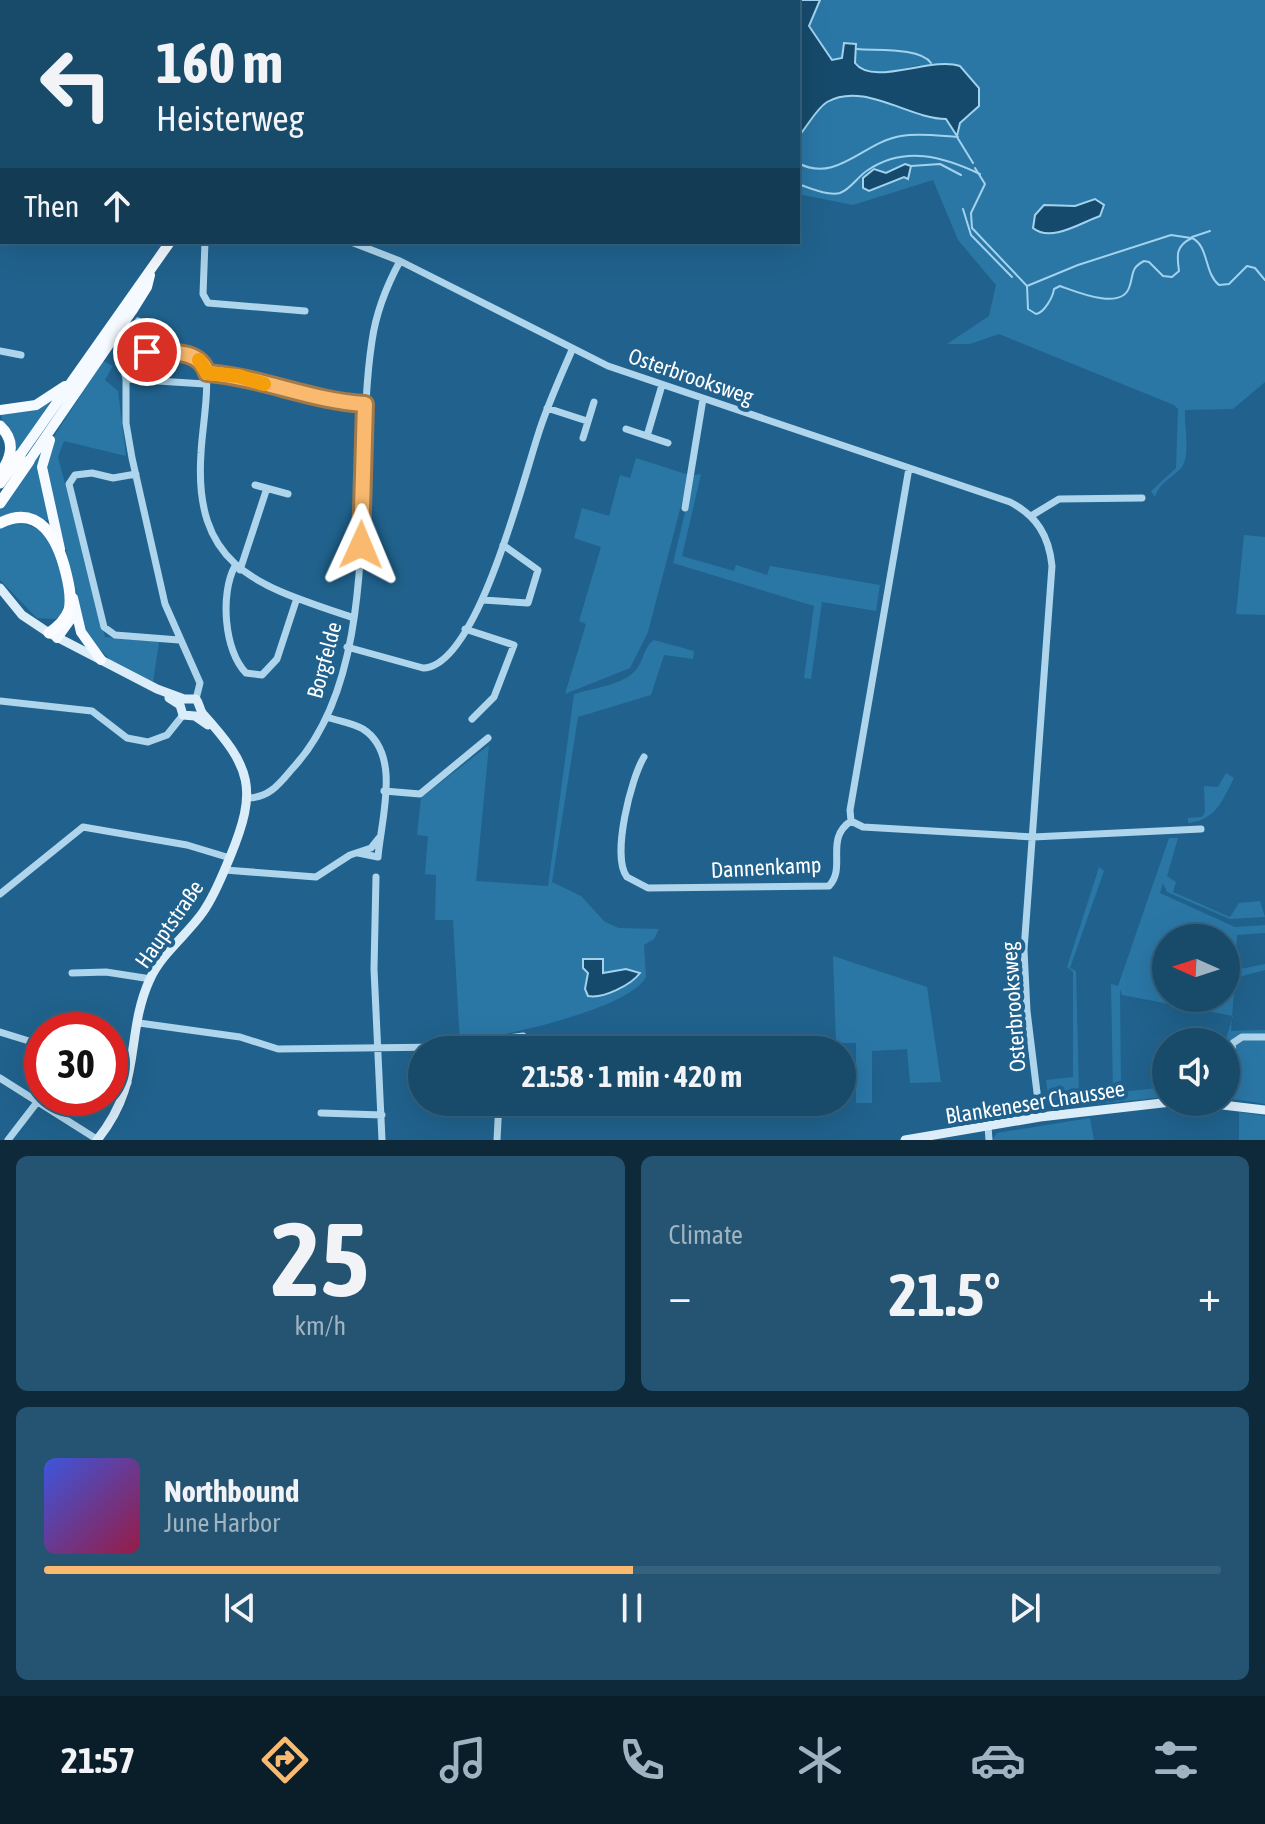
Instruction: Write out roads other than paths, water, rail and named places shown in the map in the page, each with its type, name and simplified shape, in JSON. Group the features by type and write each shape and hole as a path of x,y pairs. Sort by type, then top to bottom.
{"highway":[{"path":"0,426 10,439 11,450 0,474"},
{"path":"0,483 25,458"},
{"path":"0,503 25,458"},
{"path":"0,523 19,517 37,522 53,535 69,589 68,612 53,635"}],"main road":[{"path":"25,458 73,380 169,244"},
{"path":"25,458 63,413 132,311 147,287 151,273"},
{"path":"0,410 36,405 73,380"},
{"path":"61,555 42,467 44,453 63,413"},
{"path":"0,588 22,615 53,635 198,713 217,731 237,759 249,798"},
{"path":"69,589 84,638 101,660"},
{"path":"53,635 70,625 76,611"},
{"path":"183,706 196,699 198,713"},
{"name":"Hauptstraße","path":"128,1083 151,979 204,911 243,826 249,798"},
{"name":"Blankeneser Chaussee","path":"905,1140 1040,1117 1152,1103"},
{"path":"1240,1106 1265,1110"},
{"name":"Hauptstraße","path":"98,1140 114,1116"}],"street":[{"path":"205,244 203,294 208,303 305,311"},
{"name":"Osterbrooksweg","path":"356,244 400,261 572,350 662,385 1010,502 1031,516 1046,538 1052,566 1024,965 1040,1117"},
{"name":"Borgfelde","path":"249,798 270,792 304,755 327,717 347,647 361,568 365,404 376,321 400,261"},
{"path":"138,321 119,351 126,379 126,423 165,604 200,683 196,699"},
{"path":"347,647 428,668 446,657 483,600 547,408 572,350"},
{"path":"0,351 21,355"},
{"path":"147,352 186,354 202,363 207,373 200,461 202,500 214,539 238,568 297,598 354,618"},
{"path":"207,373 246,378 324,401 365,404"},
{"path":"126,379 205,384"},
{"path":"647,436 662,385"},
{"path":"685,508 703,399"},
{"path":"583,438 594,402"},
{"path":"547,408 587,421"},
{"path":"626,429 668,443"},
{"path":"909,468 860,748 851,821 863,827 1033,837 1201,829"},
{"path":"136,474 113,478 86,473 75,475 69,484 104,627 115,635 179,640"},
{"path":"255,485 288,494"},
{"path":"267,488 227,596 235,656 246,673 262,675 275,664 297,598"},
{"path":"1031,516 1059,499 1142,498"},
{"path":"483,600 528,603 538,570 503,545"},
{"path":"465,629 514,645 494,697 472,719"},
{"path":"0,701 92,711 127,738 148,742 167,735 183,706"},
{"path":"225,870 307,879 324,874 358,853 378,857 385,765 379,745 360,727 327,717"},
{"path":"384,791 420,794 488,738"},
{"name":"Dannenkamp","path":"644,757 633,777 620,855 623,873 639,885 677,889 829,886 834,880 838,834 851,821"},
{"path":"0,894 83,827 187,845 230,858"},
{"path":"376,877 373,936 382,1140"},
{"path":"72,973 106,972 151,979"},
{"path":"139,1023 233,1036 278,1049 408,1048"},
{"path":"0,1032 24,1039"},
{"path":"1240,1038 1265,1037"},
{"path":"0,1078 24,1093"},
{"path":"321,1113 382,1115"},
{"path":"8,1140 26,1116"},
{"path":"61,1116 98,1140"},
{"path":"497,1140 498,1116"},
{"path":"988,1126 989,1140"}],"waterway":[{"path":"857,49 907,52 931,63"},
{"path":"800,164 812,168 838,165 901,136 958,137"},
{"path":"957,137 973,163"},
{"path":"800,185 824,193 840,193 882,162 910,156 938,159 980,174"},
{"path":"911,166 940,164 961,175"},
{"path":"975,168 985,184 971,213 972,228 1027,286 1028,309 1036,314 1045,308 1054,289 1060,286 1097,298 1124,295 1134,269 1144,261 1163,276 1172,277 1179,271 1180,248 1192,238 1201,247 1211,274 1219,285 1229,284 1247,266 1255,268 1265,280"},
{"path":"963,209 971,235 1012,277"},
{"path":"1192,237 1210,231"},
{"path":"1027,286 1078,265 1171,235 1191,238"}]}
